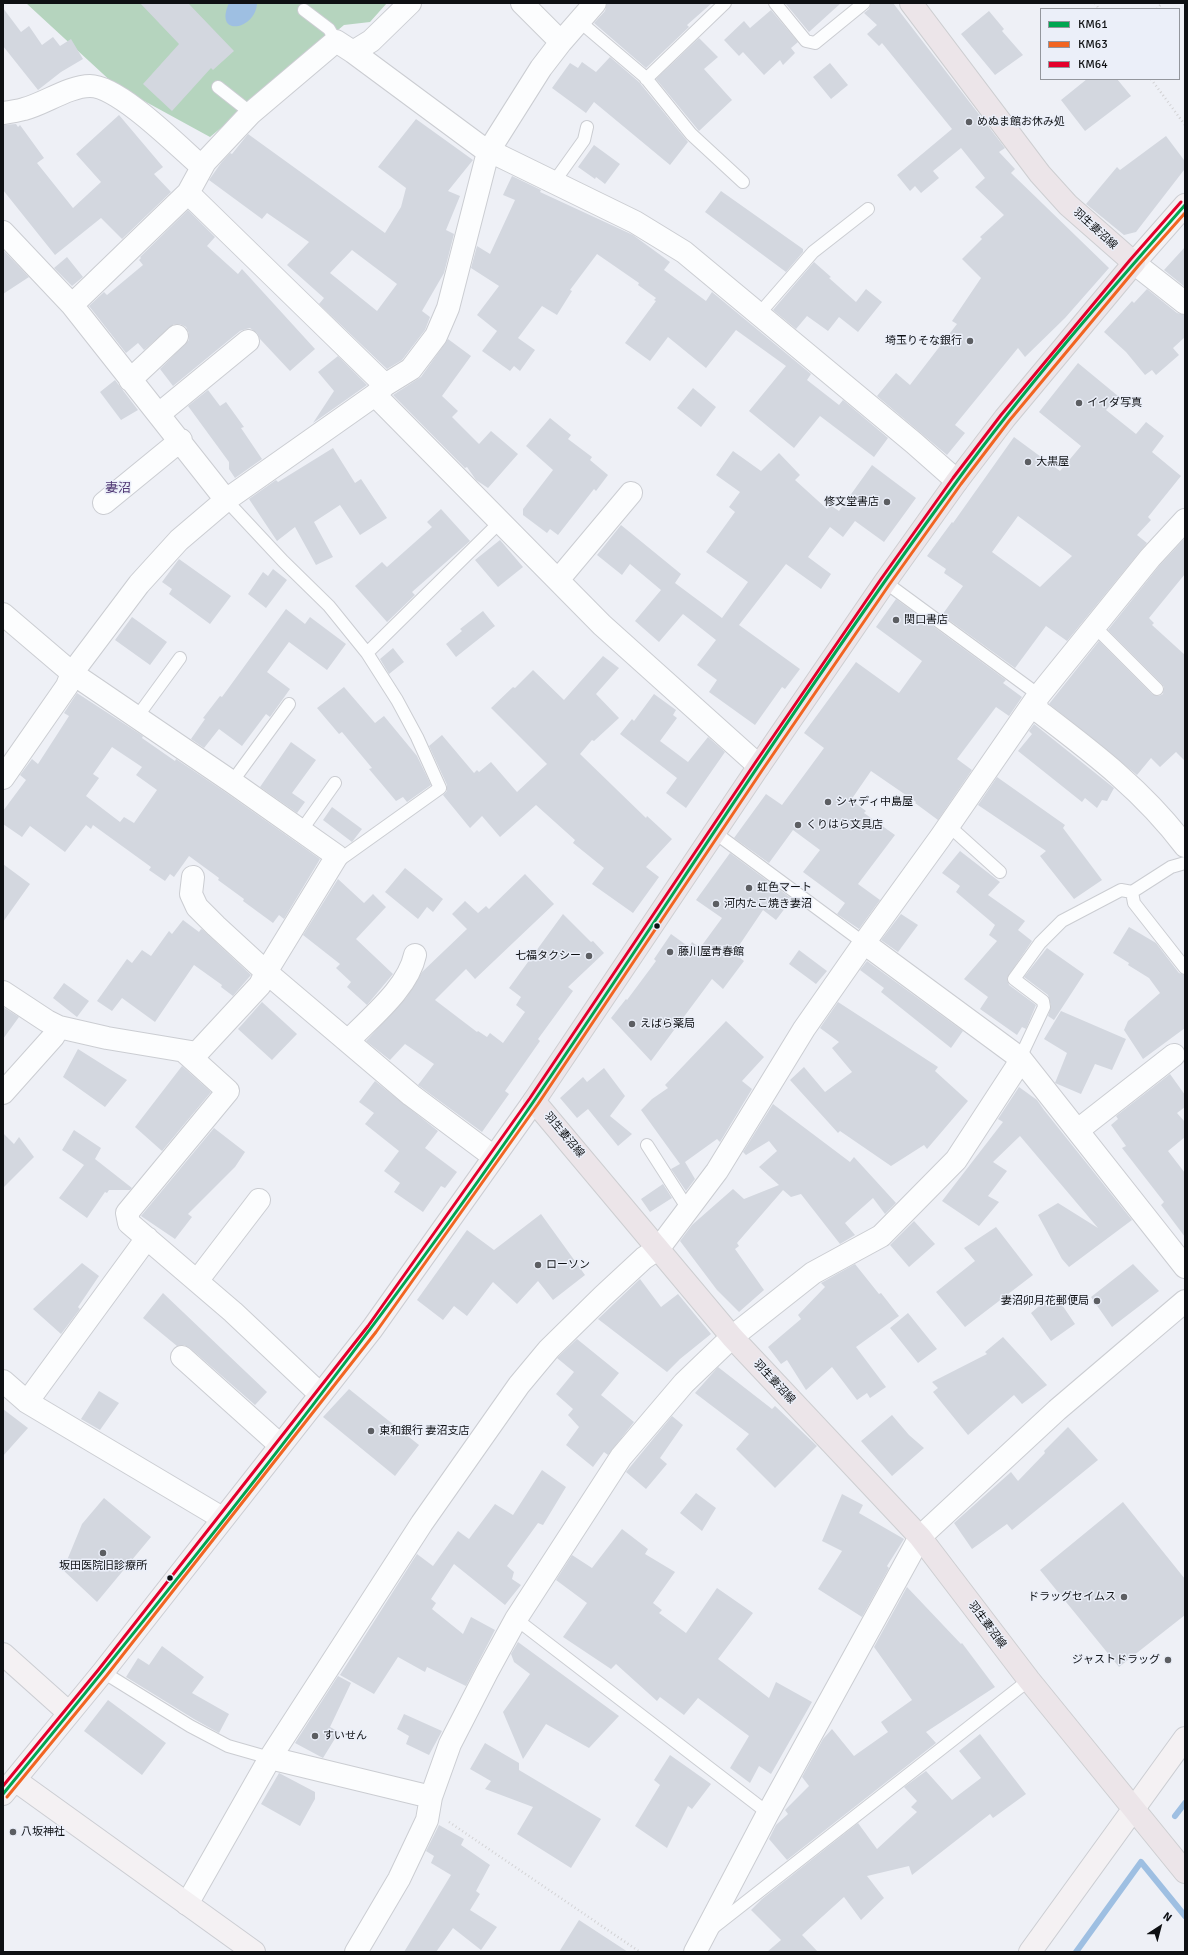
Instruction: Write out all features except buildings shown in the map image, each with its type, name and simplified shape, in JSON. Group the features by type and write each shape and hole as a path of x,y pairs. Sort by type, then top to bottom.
{"main road":[{"name":"羽生妻沼線","path":"911,3 1040,174 1068,205 1134,264"},
{"path":"254,1952 186,1904 9,1787 102,1672 372,1329 534,1100 759,766 885,582 957,481 1005,418 1134,264 1185,206"},
{"name":"羽生妻沼線","path":"534,1100 732,1337 920,1537 1029,1680 1185,1872"},
{"path":"3,1654 69,1713"},
{"path":"1030,1952 1185,1738"}],"street":[{"path":"72,305 188,193 202,168 251,113 345,46 371,40 410,3"},
{"path":"522,3 561,42"},
{"path":"3,778 67,686 72,673 139,584 179,540 226,500 411,369 436,336 448,308 488,152 541,68 561,42 595,3"},
{"path":"345,46 488,152 500,156 634,222 684,252 914,443 957,481"},
{"path":"3,113 24,110 74,89 90,86 111,91 144,116 202,168"},
{"path":"188,193 380,390 501,521 602,625 759,766"},
{"path":"3,232 72,305 130,380 181,440 226,500"},
{"path":"1134,264 1185,303"},
{"path":"130,380 177,336"},
{"path":"159,414 248,340"},
{"path":"104,503 181,440"},
{"path":"558,580 631,493"},
{"path":"186,1904 270,1758 422,1523 519,1385 549,1349 603,1296 644,1258 659,1248 717,1171 804,1029 949,826 1036,699 1150,558 1185,520"},
{"path":"3,614 72,673 232,782 337,856 266,972 260,985 197,1054 60,1027 47,1021 3,992"},
{"path":"1036,699 1037,710 1134,788 1171,828 1185,846"},
{"path":"193,877 191,894 197,907 266,972 411,1095 494,1157"},
{"path":"864,943 1020,1058 1185,1267"},
{"path":"348,1041 402,984 412,969 415,955"},
{"path":"3,1093 53,1037 60,1027"},
{"path":"186,1053 228,1090 127,1213 129,1223 233,1312 320,1394"},
{"path":"1078,1130 1174,1055"},
{"path":"356,1952 399,1879 427,1820 430,1803 450,1744 516,1619 621,1457 684,1383 732,1337 813,1273 881,1236 956,1160 1016,1068 1020,1058"},
{"path":"197,1281 259,1200"},
{"path":"27,1402 147,1238"},
{"path":"695,1952 768,1814 920,1537 1057,1410 1185,1301"},
{"path":"182,1357 280,1445"},
{"path":"3,1381 27,1402 222,1518"},
{"path":"270,1758 430,1803"}],"lane":[{"path":"646,79 725,3"},
{"path":"774,3 806,41 815,43 864,3"},
{"path":"304,10 330,29 345,46"},
{"path":"579,21 646,79 691,134 743,182"},
{"path":"218,87 251,113"},
{"path":"554,182 584,140 588,127"},
{"path":"759,314 813,252 868,209"},
{"path":"226,500 282,561 329,606 367,653 397,700 417,737 440,788 330,866"},
{"path":"367,653 501,521"},
{"path":"885,582 1032,690 1036,699"},
{"path":"1095,626 1157,689"},
{"path":"137,717 180,658"},
{"path":"232,782 289,704"},
{"path":"301,831 335,783"},
{"path":"949,826 1000,872"},
{"path":"714,832 864,943"},
{"path":"1020,1058 1044,1007 1043,1001 1014,979 1040,943 1062,921 1121,890 1132,892 1171,867 1185,863"},
{"path":"1132,892 1134,903 1185,968"},
{"path":"646,1146 688,1209"},
{"path":"516,1619 768,1814"},
{"path":"102,1672 190,1726 228,1746 270,1758"},
{"path":"706,1933 1029,1680"}],"path":[{"path":"1152,80 1185,125"},
{"path":"430,1803 640,1952"}],"green space":[{"path":"26,3 387,3 370,22 344,25 210,137 115,85"}],"water":[{"path":"229,3 257,3 255,12 250,19 243,24 231,26 226,22 226,14"}],"waterway":[{"path":"1175,1816 1185,1803"},
{"path":"1076,1952 1141,1862 1185,1916"}],"transit line":[{"name":"KM64","path":"3,1786 99,1669 368,1326 530,1098 755,763 881,579 953,478 1001,415 1130,260 1181,202"},
{"name":"KM61","path":"3,1794 141,1624 277,1452 409,1277 536,1098 848,633 957,481 1039,375 1185,205"},
{"name":"KM63","path":"7,1797 107,1675 376,1332 538,1104 763,769 889,585 961,484 1009,421 1138,266 1185,213"}],"place":[{"name":"めぬま館お休み処","path":"969,122"},
{"name":"埼玉りそな銀行","path":"970,341"},
{"name":"イイダ写真","path":"1079,403"},
{"name":"大黒屋","path":"1028,462"},
{"name":"修文堂書店","path":"887,502"},
{"name":"関口書店","path":"896,620"},
{"name":"シャディ中島屋","path":"828,802"},
{"name":"くりはら文具店","path":"798,825"},
{"name":"虹色マート","path":"749,888"},
{"name":"河内たこ焼き妻沼","path":"716,904"},
{"name":"藤川屋青春館","path":"670,952"},
{"name":"七福タクシー","path":"589,956"},
{"name":"えばら薬局","path":"632,1024"},
{"name":"ローソン","path":"538,1265"},
{"name":"妻沼卯月花郵便局","path":"1097,1301"},
{"name":"東和銀行 妻沼支店","path":"371,1431"},
{"name":"坂田医院旧診療所","path":"103,1553"},
{"name":"ドラッグセイムス","path":"1124,1597"},
{"name":"ジャストドラッグ","path":"1168,1660"},
{"name":"すいせん","path":"315,1736"},
{"name":"八坂神社","path":"13,1832"}],"district":[{"name":"妻沼","path":"118,489"}]}
